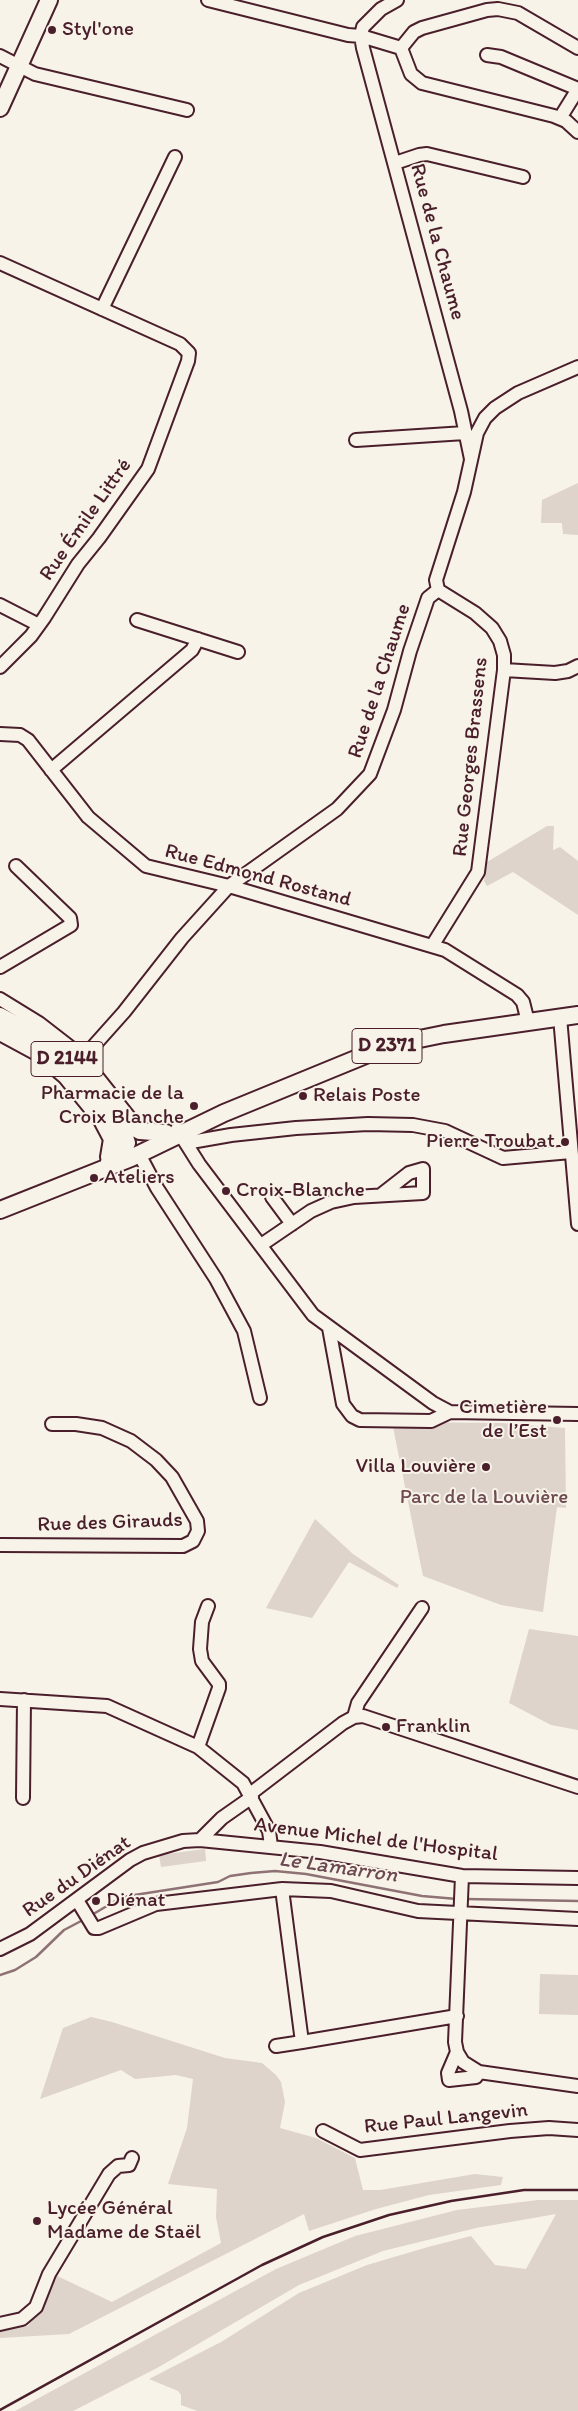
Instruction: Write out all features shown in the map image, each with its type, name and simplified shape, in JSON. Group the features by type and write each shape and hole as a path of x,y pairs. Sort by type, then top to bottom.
{"main road":[{"path":"0,108 49,0"},
{"name":"D 2371","path":"130,1147 181,1133 224,1113 390,1045 578,1015"},
{"name":"D 2144","path":"0,1016 35,1034 71,1062 119,1119 130,1147"},
{"name":"D 2144","path":"0,1032 39,1053 59,1070 102,1120 130,1147"},
{"path":"0,1202 130,1147 181,1133"},
{"path":"0,1210 66,1182 78,1180 130,1147"}],"street":[{"path":"208,0 348,35 361,36 401,48"},
{"path":"361,36 363,27 371,17 397,0"},
{"path":"401,48 414,32 422,28 487,10 498,9 518,13 578,48"},
{"name":"Rue de la Chaume","path":"361,36 461,411 471,459"},
{"path":"401,48 411,74 422,83 560,118 578,132"},
{"path":"487,55 501,56 578,89 560,118"},
{"path":"0,56 35,74 187,110"},
{"path":"395,163 419,154 427,154 523,177"},
{"path":"0,263 102,309 175,157"},
{"name":"Rue Émile Littré","path":"0,667 39,625 78,564 148,469 188,360 189,353 180,344 102,309"},
{"path":"461,411 465,419 471,422 485,418 495,408 518,394 578,367"},
{"name":"Rue de la Chaume","path":"79,1054 91,1049 124,1012 182,938 229,886 337,809 370,774 394,710 410,651 428,598 438,590 436,580 464,492 477,433 485,418"},
{"path":"356,440 465,433"},
{"name":"Rue Georges Brassens","path":"432,946 478,872 504,670 502,648 492,628 475,613 438,590"},
{"path":"0,605 39,625"},
{"path":"137,620 238,652"},
{"path":"51,770 192,650 198,639"},
{"path":"504,670 556,673 568,671 578,666"},
{"name":"Rue Edmond Rostand","path":"0,734 20,735 28,740 88,817 146,866 229,886 445,950 517,995 523,1002 528,1022"},
{"path":"0,967 71,925 70,918 16,866"},
{"path":"0,999 39,1023 79,1054 130,1147 216,1279 244,1331 260,1398"},
{"path":"560,1018 571,1152 576,1177 578,1224"},
{"path":"181,1133 231,1135 296,1128 394,1125 427,1127 445,1131 504,1158 571,1152"},
{"path":"181,1133 199,1164 313,1315 433,1403 450,1412"},
{"path":"261,1245 311,1211 331,1202 382,1194"},
{"path":"272,1197 292,1224"},
{"path":"329,1328 343,1404 352,1416 360,1420 432,1420 450,1412 578,1414"},
{"name":"Rue des Girauds","path":"0,1545 183,1546 193,1542 198,1531 197,1521 172,1477 156,1460 131,1441 116,1432 102,1428 76,1424 52,1424"},
{"path":"198,1747 219,1688 219,1684 202,1661 200,1650 202,1622 208,1606"},
{"path":"354,1717 358,1704 422,1608"},
{"path":"0,1699 107,1706 198,1747 243,1783 269,1831 271,1846"},
{"path":"23,1798 24,1700"},
{"path":"200,1840 222,1818 354,1717 363,1716 578,1787"},
{"name":"Avenue Michel de l'Hospital","path":"200,1840 271,1846 373,1860 462,1876 578,1878"},
{"name":"Rue du Diénat","path":"0,1949 30,1934 130,1860 143,1853 183,1841 200,1840"},
{"path":"462,1876 455,2042 457,2052 463,2062 479,2072 578,2086"},
{"path":"77,1900 94,1928 156,1904 282,1888 331,1891 418,1911 461,1909 578,1919"},
{"path":"282,1888 302,2042"},
{"path":"276,2046 457,2016"},
{"path":"457,2052 448,2073 449,2080 476,2077 479,2072"},
{"name":"Rue Paul Langevin","path":"323,2131 360,2150 510,2130 549,2128 578,2130"},
{"path":"0,2324 22,2319 36,2307 48,2274 109,2174 118,2166 129,2165 132,2158"}],"green space":[{"path":"578,483 578,535 563,534 562,523 541,523 542,500"},
{"path":"547,826 554,826 553,850 560,847 578,861 578,915 513,872 487,886 484,881 487,862"},
{"name":"Parc de la Louvière","path":"392,1422 501,1423 565,1428 566,1508 557,1507 543,1612 501,1605 423,1576"},
{"path":"315,1519 353,1554 399,1585 397,1588 349,1562 312,1618 266,1608"},
{"path":"529,1629 578,1636 578,1730 551,1725 509,1703"},
{"path":"205,1849 206,1861 161,1867 159,1855"},
{"path":"540,1974 578,1975 578,2015 539,2014"},
{"path":"91,2017 225,2058 262,2063 281,2082 285,2102 280,2128 316,2138 355,2158 363,2190 380,2190 475,2174 503,2177 501,2185 429,2195 376,2209 309,2231 304,2214 69,2334 0,2338 0,2328 28,2326 41,2308 53,2274 112,2302 221,2243 216,2217 217,2189 168,2184 187,2128 193,2079 176,2075 135,2079 121,2070 40,2099 63,2028"},
{"path":"538,2200 578,2200 578,2411 197,2411 181,2405 181,2395 178,2391 149,2379 221,2342 299,2293 367,2265 428,2247 471,2236 495,2265 526,2269 556,2214 476,2228 383,2251 299,2285 157,2368 73,2411 15,2411 276,2269 355,2236 457,2210"}],"waterway":[{"name":"Le Lamarron","path":"90,1916 117,1900 128,1896 218,1882 230,1876 275,1871 306,1874 422,1896 457,1899"},
{"name":"Le Lamarron","path":"465,1899 578,1901"},
{"name":"Le Lamarron","path":"0,1975 15,1970 36,1957 64,1930 83,1920"}],"railway":[{"path":"0,2410 262,2265 323,2237 389,2215 451,2201 524,2190 578,2190"}],"place":[{"name":"Styl'one","path":"52,30"},
{"name":"Relais Poste","path":"303,1096"},
{"name":"Pharmacie de la Croix Blanche","path":"194,1106"},
{"name":"Pierre Troubat","path":"565,1142"},
{"name":"Ateliers","path":"94,1178"},
{"name":"Croix-Blanche","path":"226,1191"},
{"name":"Cimetière de l’Est","path":"557,1420"},
{"name":"Villa Louvière","path":"486,1467"},
{"name":"Franklin","path":"386,1727"},
{"name":"Diénat","path":"96,1901"},
{"name":"Lycée Général Madame de Staël","path":"37,2221"}]}
